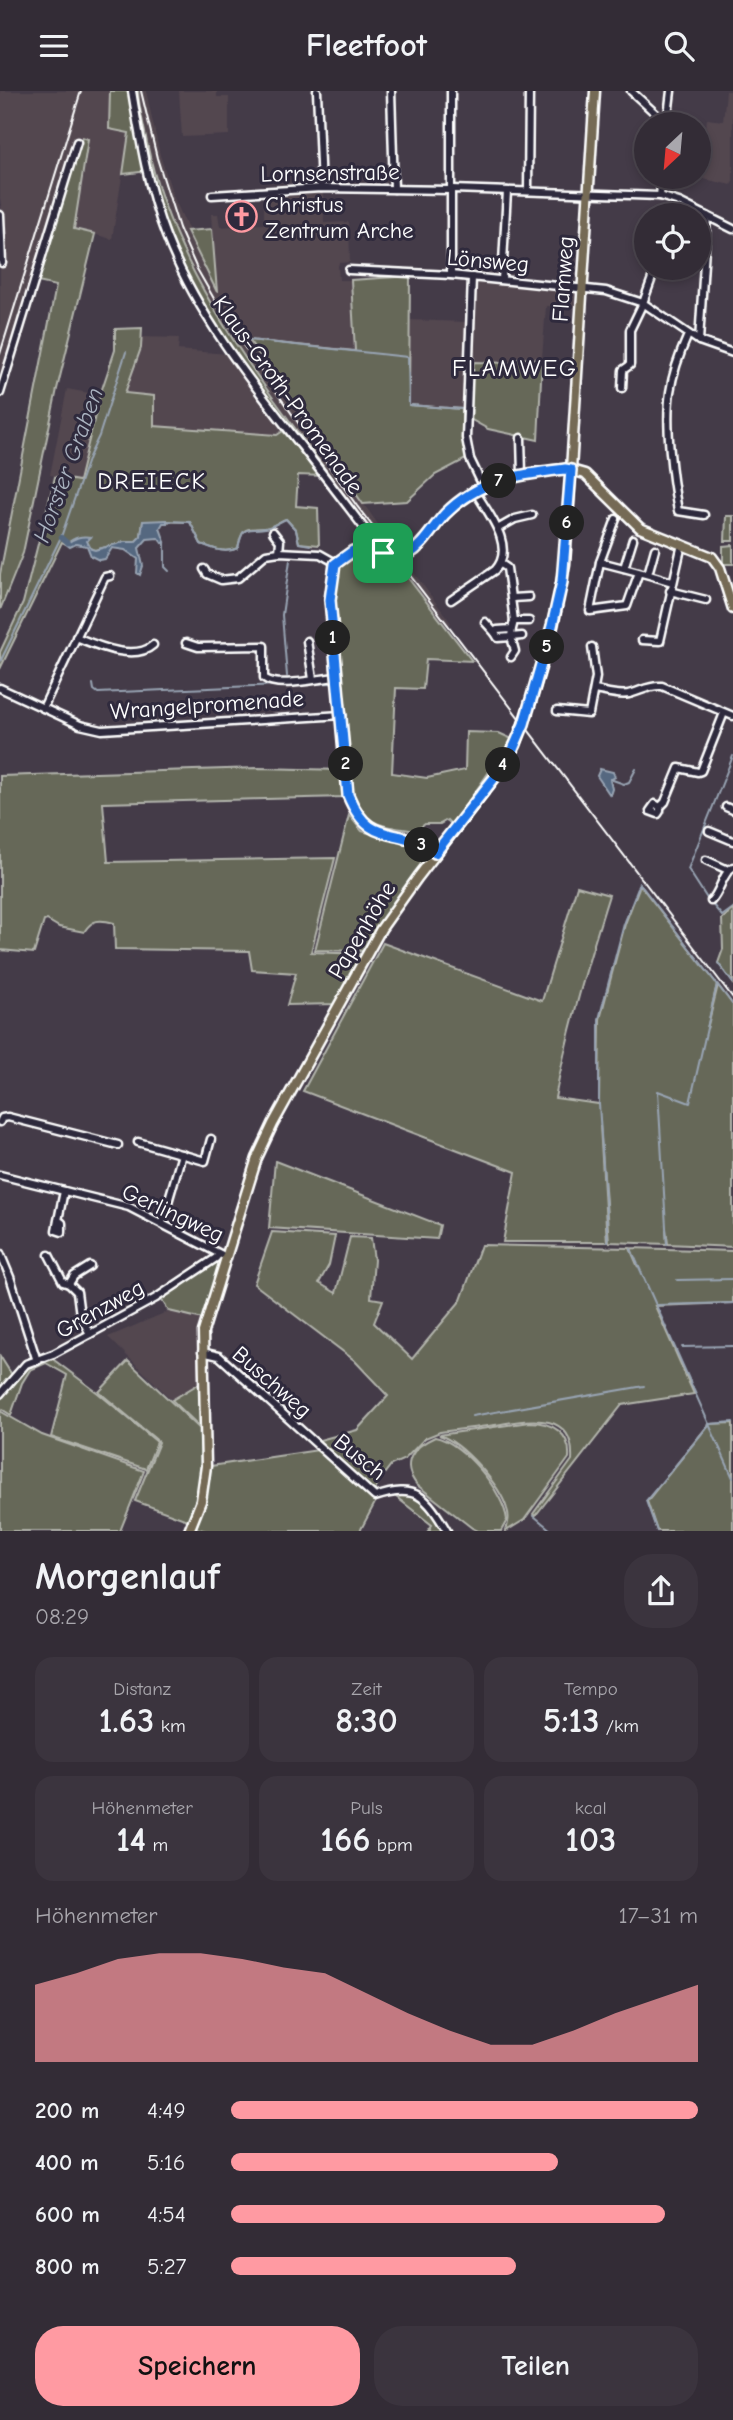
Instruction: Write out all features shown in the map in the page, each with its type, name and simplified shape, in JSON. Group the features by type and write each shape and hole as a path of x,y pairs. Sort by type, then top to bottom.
{"main road":[{"name":"Flamweg","path":"571,470 595,91"},
{"path":"571,470 585,474 640,528 712,557 719,568 733,610"},
{"name":"Papenhöhe","path":"189,1531 201,1501 206,1467 202,1352 207,1312 246,1191 266,1137 381,929 511,754 524,724 562,582 571,470"}],"street":[{"name":"Klaus-Groth-Promenade","path":"132,91 155,205 167,239 198,304 241,368 383,553"},
{"path":"317,91 321,188"},
{"path":"391,91 394,189"},
{"path":"451,91 451,275"},
{"path":"528,191 529,91"},
{"path":"631,91 654,112"},
{"path":"668,112 671,91"},
{"path":"0,393 77,142"},
{"name":"Lornsenstraße","path":"212,195 321,188 660,196"},
{"path":"661,189 660,196 676,203"},
{"path":"502,280 507,191"},
{"path":"0,215 2,263"},
{"path":"711,218 733,229"},
{"name":"Lönsweg","path":"349,270 451,275 582,287 624,295 643,303 699,341 733,353"},
{"path":"472,277 466,438 470,459 483,486"},
{"path":"622,388 623,370 630,365 630,330 651,280"},
{"path":"699,341 703,280"},
{"path":"688,335 676,364 670,393 669,424 674,491 678,511 704,515"},
{"path":"521,438 522,474"},
{"path":"435,853 411,838 371,829 363,822 348,795 330,600 336,563 353,551 403,555 415,550 443,517 483,486 522,474 571,470"},
{"path":"451,600 501,564 503,558 499,528 475,491"},
{"path":"499,528 515,519 532,515"},
{"path":"616,519 600,562 590,611 627,606 639,572"},
{"path":"273,532 280,541 279,552"},
{"path":"624,568 633,539"},
{"path":"642,640 660,641 682,544"},
{"path":"648,575 655,549"},
{"path":"204,569 207,574 221,580 237,578 266,554 279,552 320,554 336,563"},
{"path":"600,562 672,582"},
{"path":"501,564 507,568 512,598 511,637 514,651 511,657"},
{"path":"43,708 104,577 110,576"},
{"path":"670,591 706,600"},
{"path":"512,598 529,597"},
{"path":"495,633 497,630 529,621"},
{"path":"485,622 498,638 522,636"},
{"path":"76,637 111,651 147,650 153,645"},
{"path":"307,641 313,679"},
{"path":"186,643 198,647 264,646 266,681 308,681 337,677"},
{"path":"556,711 589,717 595,690 596,667 592,647"},
{"path":"595,690 616,695 662,686 733,716"},
{"name":"Wrangelpromenade","path":"0,688 80,725 102,730 342,715"},
{"path":"660,807 679,768 701,771 724,713"},
{"path":"709,831 733,841"},
{"path":"706,860 732,867 710,901"},
{"path":"0,1122 2,1118 8,1117 118,1145"},
{"path":"138,1142 205,1161 211,1139"},
{"path":"162,1223 182,1154"},
{"name":"Gerlingweg","path":"0,1175 129,1207 223,1256"},
{"path":"58,1220 64,1191"},
{"path":"0,1252 37,1361"},
{"path":"49,1255 63,1282 76,1292 80,1315 90,1334"},
{"name":"Grenzweg","path":"0,1394 22,1367 90,1334 223,1256"},
{"path":"69,1284 74,1276 90,1266"},
{"name":"Buschweg","path":"202,1352 219,1356 316,1444"},
{"name":"Busch","path":"316,1444 375,1497 405,1490 418,1495 436,1512 447,1531"}],"shaded area":[{"path":"0,91 146,91 160,155 174,198 216,290 211,214 218,214 220,227 264,224 264,195 323,192 324,223 349,222 350,262 339,263 338,266 339,280 351,280 355,352 249,341 451,623 445,628 391,556 383,550 247,360 208,300 175,231 151,161 129,133 112,239 74,229 88,139 76,136 0,382 0,219 3,218 0,198"},
{"path":"179,91 217,91 217,97 229,97 229,135 182,137"},
{"path":"726,91 733,91 731,185 711,180 711,120 723,121"},
{"path":"478,282 577,291 577,307 546,306 542,359 513,358 512,363 473,362"},
{"path":"408,320 466,322 462,409 409,405"},
{"path":"141,337 179,338 178,350 228,354 283,431 277,435 153,426 125,394 141,348"},
{"path":"67,389 100,395 79,481 50,475"},
{"path":"169,1311 203,1319 198,1345 200,1383 172,1400 108,1337"}],"green space":[{"path":"110,91 138,91 140,111 160,194 179,242 202,288 258,377 350,503 270,405 216,327 192,285 178,253 148,171 123,174 129,133 109,129"},
{"path":"82,137 88,139 74,229 95,234 57,389 23,553 0,610 0,574 56,286 38,282"},
{"path":"212,229 217,292 187,231"},
{"path":"410,276 409,405 462,409 466,459 435,475 407,501 363,504 249,340 355,351 351,280"},
{"path":"142,328 141,348 125,393 154,396 154,426 277,435 283,431 322,476 298,475 296,506 318,508 319,545 299,543 296,530 286,519 268,528 246,530 238,548 229,551 201,544 190,522 143,521 141,536 135,542 124,542 95,550 91,549 83,537 66,544 62,542 0,669 0,652 23,603 55,477 79,481 100,395 115,350 115,329"},
{"path":"513,358 542,359 538,440 488,429 470,419 473,362 512,363"},
{"path":"726,516 733,516 733,541 725,541"},
{"path":"733,545 733,564 723,564 723,546"},
{"path":"353,555 391,556 472,661 426,659 423,689 396,688 392,773 427,778 465,770 466,732 499,733 512,739 452,825 447,820 440,824 425,824 416,831 384,826 368,819 356,804 351,792 332,601 339,566"},
{"path":"258,768 344,770 345,797 103,803 108,862 335,858 311,952 364,954 337,1004 287,1005 296,973 252,970 249,951 115,949 114,923 105,921 93,922 84,932 59,927 47,920 44,921 34,953 0,950 0,776"},
{"path":"349,815 362,831 410,844 424,861 366,951 315,950"},
{"path":"640,885 717,984 707,1029 718,985 733,1005 733,1247 668,1244 666,1229 667,1244 609,1242 600,1125 607,1242 503,1242 516,1172 303,1091 383,943 542,1001 577,886 609,895 579,996 555,1098 599,1104 600,1019 625,924"},
{"path":"733,909 733,983 718,963 723,949 722,919"},
{"path":"275,1161 440,1225 437,1239 269,1228"},
{"path":"272,1232 335,1236 329,1265 319,1283 336,1293 350,1237 371,1238 374,1260 371,1298 383,1300 374,1323 412,1359 461,1300 481,1245 630,1248 638,1267 631,1248 733,1251 733,1303 655,1306 694,1394 622,1405 535,1516 533,1514 572,1460 571,1444 566,1432 546,1421 521,1421 447,1431 425,1438 405,1459 391,1465 378,1482 374,1494 316,1441 357,1430 388,1396 354,1360 254,1284"},
{"path":"222,1258 203,1319 169,1311 161,1299"},
{"path":"0,1356 12,1375 0,1389"},
{"path":"50,1357 157,1442 146,1469 51,1437 67,1375 46,1363 30,1370 22,1383 11,1415 0,1408 0,1395 22,1370"},
{"path":"128,1361 200,1429 201,1476 190,1521 135,1501 159,1442 99,1392"},
{"path":"200,1383 201,1428 172,1400"},
{"path":"0,1411 42,1435 144,1471 120,1531 0,1531"},
{"path":"529,1422 545,1424 558,1431 567,1442 569,1458 524,1520 506,1531 508,1512 497,1488 469,1456 449,1439 439,1435"},
{"path":"733,1423 733,1531 657,1531 647,1501 709,1424"},
{"path":"435,1437 458,1448 490,1483 507,1520 501,1531 478,1531 472,1528 417,1485 409,1470 411,1457 420,1446"},
{"path":"318,1450 376,1501 360,1531 206,1531 196,1528 206,1498 211,1466"},
{"path":"391,1493 417,1495 435,1513 446,1531 428,1531 432,1525"}],"water":[{"path":"167,520 160,528 165,542 162,543 158,538 147,539 139,548 143,566 140,575 137,573 138,559 125,550 112,548 105,559 99,560 91,556 87,546 76,544 70,547 66,544 84,536 91,537 87,541 91,549 95,550 124,542 135,542 141,536 143,521"},
{"path":"600,769 613,772 615,777 610,780 610,795 597,776"}],"waterway":[{"path":"249,340 408,357 409,405 462,409"},
{"name":"Horster Graben","path":"0,662 61,537 99,436 126,352"},
{"path":"167,521 190,522 201,544 224,551 238,548 246,530 268,528 286,519 296,530 299,543 310,545"},
{"path":"61,537 68,543"},
{"path":"165,542 165,567 169,571"},
{"path":"287,676 282,615 290,560"},
{"path":"304,684 334,683"},
{"path":"93,684 98,693 277,685"},
{"path":"708,900 688,869 733,756"},
{"path":"610,779 624,784 629,782 636,769"},
{"path":"419,869 424,862"},
{"path":"608,1242 599,1104 599,1019 624,924 640,883"},
{"path":"640,884 733,1005"},
{"path":"712,904 722,916 733,908"},
{"path":"718,963 733,983"},
{"path":"667,1244 658,1091 690,1103 717,984"},
{"path":"631,1249 733,1478"},
{"path":"677,1280 733,1279"},
{"path":"657,1305 733,1303"},
{"path":"682,1347 733,1346"},
{"path":"472,1416 644,1386"},
{"path":"710,1424 733,1422"},
{"path":"657,1531 646,1501 708,1426"},
{"path":"534,1516 552,1531"}],"railway":[{"path":"0,354 81,91"},
{"path":"141,91 157,158 179,228 197,269 229,325 357,506 733,998"}],"place":[{"name":"Christus Zentrum Arche","path":"242,217"}],"district":[{"name":"FLAMWEG","path":"515,368"},
{"name":"DREIECK","path":"152,481"}],"route":[{"path":"571,470 562,582 520,736 499,772 435,853 411,838 371,829 354,810 348,795 330,600 335,564 353,551 383,553 403,555 415,550 459,501 483,486 522,474 571,470"}]}
